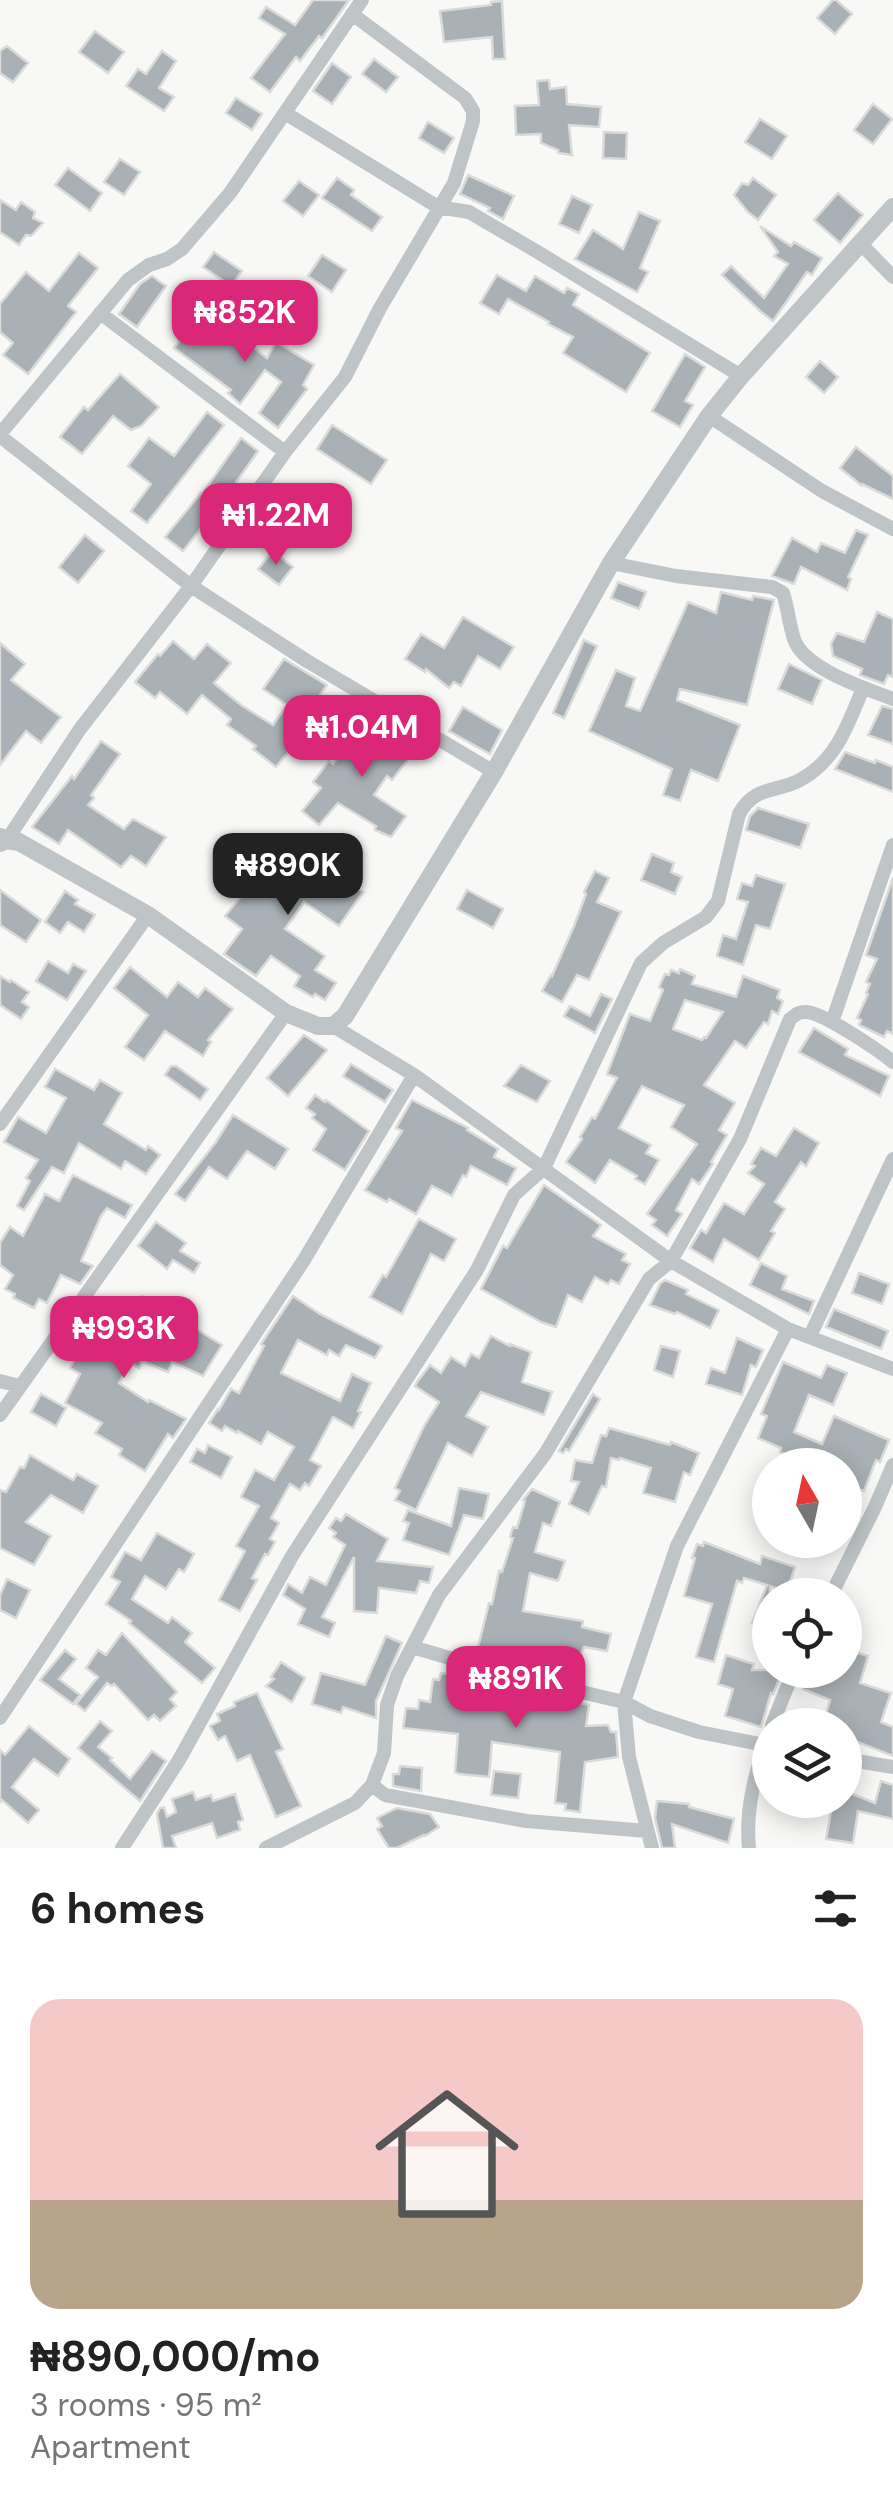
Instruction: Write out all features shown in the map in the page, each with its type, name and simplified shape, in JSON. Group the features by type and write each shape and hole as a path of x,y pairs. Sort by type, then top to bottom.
{"street":[{"path":"362,0 230,194 182,249 128,280 0,435 191,586 307,661 494,772"},
{"path":"352,14 465,98 473,111 454,183 380,308 345,377 2,839 19,842 148,915 286,1013 318,1026 333,1026 414,1075 671,1262 788,1328 893,1370"},
{"path":"285,113 438,207 468,212 741,376"},
{"path":"333,1026 345,1016 494,772 611,563 709,416 893,207"},
{"path":"860,244 893,277"},
{"path":"100,313 286,452"},
{"path":"709,416 822,491 893,529"},
{"path":"611,563 676,576 772,587 783,593 794,641 802,653 823,668 893,699"},
{"path":"122,1848 179,1760 292,1556 477,1270 514,1195 544,1168 641,963 706,917 718,902 739,814 745,804 771,788 799,781 836,750 863,688"},
{"path":"832,1022 893,845"},
{"path":"0,1124 148,915"},
{"path":"266,1848 355,1803 372,1784 384,1753 387,1705 397,1676 439,1596 545,1454 648,1278 671,1262 740,1139 790,1019 798,1013 810,1012 893,1062"},
{"path":"0,1414 286,1013"},
{"path":"0,1718 294,1276 414,1075"},
{"path":"810,1336 893,1158"},
{"path":"652,1848 630,1756 624,1702 676,1546 788,1328"},
{"path":"0,1381 20,1386"},
{"path":"839,1578 893,1465"},
{"path":"412,1647 624,1702 650,1716 699,1732 752,1736"},
{"path":"862,1762 893,1767"},
{"path":"372,1784 385,1795 507,1818 648,1831"},
{"path":"749,1848 747,1828 752,1792"}],"building":[{"path":"313,0 349,0 322,38 319,36 300,61 296,57 270,92 251,78 285,34 259,18 266,7 295,25"},
{"path":"833,0 852,14 835,34 817,18"},
{"path":"502,1 505,59 493,59 492,37 444,42 440,11"},
{"path":"95,31 124,52 108,73 79,52"},
{"path":"7,46 28,63 13,82 0,73 0,51"},
{"path":"162,51 176,61 159,88 174,97 164,111 126,86 138,69 146,74"},
{"path":"374,59 398,77 386,92 362,74"},
{"path":"332,63 351,77 332,104 313,91"},
{"path":"549,80 550,89 566,87 567,104 601,107 599,127 569,125 572,155 558,153 541,143 541,134 516,135 515,106 539,105 537,81"},
{"path":"236,98 262,114 252,130 226,113"},
{"path":"873,104 892,119 873,144 854,130"},
{"path":"760,119 787,136 772,159 745,142"},
{"path":"428,122 454,138 444,153 419,138"},
{"path":"604,132 627,133 626,159 603,158"},
{"path":"120,159 140,172 124,195 104,182"},
{"path":"68,168 102,193 90,211 55,185"},
{"path":"468,175 514,196 503,219 460,194"},
{"path":"337,178 354,190 351,195 382,217 372,231 322,198"},
{"path":"753,178 776,195 758,220 734,195 742,183 748,185"},
{"path":"299,181 319,195 303,216 283,201"},
{"path":"838,193 863,215 840,243 814,220"},
{"path":"572,196 592,205 579,233 559,224"},
{"path":"0,200 16,210 21,202 35,212 33,218 43,223 19,245 0,232"},
{"path":"639,212 660,221 640,268 648,272 637,292 575,259 593,230 623,249"},
{"path":"760,226 791,246 794,242 822,258 812,275 807,272 773,321 722,275 731,266 764,298 788,264 774,256 778,252"},
{"path":"214,252 242,271 231,286 203,267"},
{"path":"79,253 98,268 68,306 76,312 28,374 3,355 13,343 0,332 0,304 26,272 49,291"},
{"path":"322,255 346,270 332,292 308,276"},
{"path":"497,275 526,291 535,276 564,293 567,288 579,294 573,305 650,353 626,392 563,353 573,337 549,322 508,299 499,314 480,303"},
{"path":"152,276 166,286 137,327 119,314 140,284"},
{"path":"204,309 267,358 276,342 314,365 303,385 307,389 278,428 259,413 281,382 265,370 240,404 228,393 231,390 174,348"},
{"path":"685,354 705,367 685,401 693,405 680,427 652,411"},
{"path":"820,361 838,377 824,393 806,377"},
{"path":"120,374 159,407 141,426 131,430 113,416 82,454 60,437 84,407 88,410"},
{"path":"207,412 224,425 147,523 131,511 151,484 128,466 149,438 174,456"},
{"path":"332,425 387,460 371,484 317,449"},
{"path":"241,438 258,451 183,551 165,537 202,494"},
{"path":"856,447 893,476 893,499 861,485 840,468"},
{"path":"856,530 868,535 848,577 851,579 847,590 801,567 794,584 772,576 792,538 817,552 821,543 845,553"},
{"path":"85,535 104,551 78,583 59,567"},
{"path":"273,551 293,567 279,585 258,569"},
{"path":"618,582 646,592 639,609 611,598"},
{"path":"721,592 752,600 753,596 774,600 747,705 680,689 677,700 740,725 718,781 691,770 680,801 663,795 672,769 589,731 616,670 635,678 626,706 640,711 688,602 716,613"},
{"path":"877,612 893,619 893,677 888,675 884,684 860,675 862,669 833,656 831,644 837,633 864,642"},
{"path":"463,617 514,647 500,669 478,656 461,686 454,682 449,688 426,669 425,672 405,659 421,634 444,648"},
{"path":"584,640 597,646 564,718 553,713"},
{"path":"173,641 194,659 207,644 231,663 214,683 273,725 287,705 263,689 284,659 327,685 286,743 292,748 276,767 227,725 231,719 202,695 187,714 160,692 155,698 135,682"},
{"path":"0,643 25,664 11,680 61,717 41,743 26,731 0,765"},
{"path":"789,664 822,680 812,704 778,689"},
{"path":"882,706 893,709 893,744 868,735"},
{"path":"463,707 502,730 490,754 449,731"},
{"path":"376,725 396,740 398,736 417,748 392,780 387,776 374,795 406,816 391,837 338,803 319,825 302,811 321,788 313,782 329,761 333,764 357,729 367,736"},
{"path":"101,741 120,754 88,805 124,829 133,819 166,837 146,866 131,856 121,867 68,830 59,844 32,827"},
{"path":"845,752 893,767 893,792 835,769"},
{"path":"758,808 809,824 800,848 746,830 750,816"},
{"path":"279,835 294,846 272,877 291,890 311,863 317,867 324,856 335,863 331,870 363,892 339,926 304,902 285,929 325,956 315,970 336,983 325,1000 294,986 300,976 271,956 256,976 224,954 242,929 225,916 250,886 246,883"},
{"path":"652,854 674,863 671,872 682,877 675,894 641,880"},
{"path":"595,871 609,878 597,902 621,912 589,980 577,975 562,1002 542,991 552,976"},
{"path":"756,875 785,884 770,929 756,925 743,965 717,956 723,935 736,939 748,902 737,899 742,883 752,886"},
{"path":"893,878 893,1034 887,1031 884,1037 859,1025 861,1020 857,1018 868,994 870,984 866,982 877,959 866,955"},
{"path":"0,890 41,920 26,942 0,925"},
{"path":"467,890 503,909 493,928 457,909"},
{"path":"65,891 78,900 75,904 95,915 84,932 68,922 60,933 45,922"},
{"path":"48,961 68,973 73,964 86,971 67,1000 36,981"},
{"path":"130,967 167,997 178,982 198,997 205,988 233,1009 208,1040 211,1042 203,1056 165,1031 144,1060 125,1047 148,1015 114,988"},
{"path":"680,969 695,976 692,984 736,997 743,976 780,990 777,998 783,1001 778,1014 772,1011 768,1024 764,1022 746,1048 735,1041 704,1085 735,1103 719,1130 727,1135 713,1164 699,1184 692,1179 676,1210 682,1214 667,1236 652,1225 656,1220 647,1214 697,1144 671,1127 684,1105 642,1086 619,1128 651,1145 646,1153 659,1160 645,1184 610,1160 595,1183 566,1162 617,1078 607,1074 630,1014 650,1021 665,974 669,975 671,970 679,973","holes":["685,1000 723,1012 702,1040 673,1029"]},
{"path":"0,976 29,992 22,1002 29,1007 21,1019 0,1005"},
{"path":"601,994 612,999 595,1033 564,1016 570,1006 590,1016"},
{"path":"814,1028 848,1049 845,1055 889,1076 880,1096 799,1052"},
{"path":"304,1035 327,1050 288,1096 267,1078"},
{"path":"351,1064 393,1090 385,1102 343,1076"},
{"path":"521,1065 550,1081 537,1102 504,1086"},
{"path":"171,1066 208,1089 200,1100 165,1075"},
{"path":"55,1069 94,1090 100,1080 122,1093 104,1124 160,1155 146,1174 125,1161 121,1169 79,1143 64,1173 52,1167 24,1210 17,1206 30,1181 26,1178 38,1160 4,1142 18,1117 46,1133 66,1098 45,1087"},
{"path":"315,1095 369,1131 345,1170 313,1150 326,1129 306,1108"},
{"path":"412,1100 468,1128 498,1149 494,1157 516,1168 507,1185 471,1166 452,1196 432,1186 416,1214 365,1190 402,1131 396,1128"},
{"path":"233,1115 288,1149 275,1169 247,1151 227,1179 209,1167 185,1201 175,1194"},
{"path":"794,1128 819,1143 806,1166 801,1162 775,1202 785,1209 759,1260 724,1239 713,1262 690,1248 701,1230 706,1233 724,1203 744,1214 764,1184 748,1173 755,1166 751,1164 761,1148 776,1156"},
{"path":"73,1175 132,1205 125,1218 107,1208 101,1216 81,1261 93,1266 80,1284 61,1275 47,1303 39,1299 34,1308 13,1298 15,1294 5,1289 13,1275 0,1265 0,1243 10,1227 23,1236 45,1194 59,1201"},
{"path":"544,1185 601,1225 593,1236 626,1254 622,1260 630,1264 619,1284 611,1280 608,1284 595,1277 582,1302 568,1295 556,1327 481,1289 503,1246 507,1248"},
{"path":"419,1219 456,1239 444,1261 431,1254 402,1314 370,1297"},
{"path":"156,1222 186,1243 180,1251 200,1263 194,1273 173,1260 167,1269 138,1246"},
{"path":"761,1263 787,1276 782,1289 814,1301 809,1314 750,1285"},
{"path":"859,1273 889,1284 882,1304 852,1293"},
{"path":"665,1280 719,1310 710,1328 677,1312 650,1305"},
{"path":"142,1296 170,1313 153,1343 176,1353 168,1372 142,1361 139,1368 131,1363 119,1383 148,1402 186,1419 173,1438 168,1434 145,1471 119,1455 122,1449 95,1433 102,1423 65,1403 80,1374 70,1368 86,1338 79,1334 95,1309 119,1323 132,1301 136,1304"},
{"path":"293,1296 382,1346 375,1358 346,1345 339,1356 329,1350 327,1355 298,1340 281,1373 340,1401 352,1374 371,1383 353,1428 333,1417 310,1460 321,1466 309,1486 305,1483 300,1490 290,1484 271,1518 279,1523 270,1539 275,1542 252,1578 257,1580 240,1611 219,1600 245,1551 236,1546 259,1506 241,1497 255,1470 274,1480 294,1447 268,1432 261,1444 238,1431 225,1426 222,1431 209,1423 231,1389 239,1393 264,1346 261,1344"},
{"path":"834,1309 888,1331 881,1349 826,1327"},
{"path":"193,1327 222,1345 203,1376 172,1362"},
{"path":"491,1336 531,1352 522,1382 552,1392 544,1415 481,1392 466,1416 488,1427 472,1456 448,1443 416,1510 395,1500 400,1491 395,1488 439,1402 415,1386 417,1382 430,1365 441,1373 451,1357 465,1366 471,1354 479,1358"},
{"path":"737,1338 763,1350 756,1367 751,1365 742,1395 706,1384 711,1368 725,1373"},
{"path":"661,1346 680,1351 673,1377 654,1370"},
{"path":"783,1362 821,1378 827,1365 847,1373 833,1405 809,1395 794,1432 822,1444 834,1416 889,1440 864,1491 862,1448 781,1448 758,1438 767,1416 761,1414"},
{"path":"41,1394 66,1408 56,1426 31,1412"},
{"path":"593,1394 600,1399 569,1451 559,1451"},
{"path":"609,1428 670,1445 671,1442 699,1453 690,1475 684,1472 675,1502 643,1493 651,1468 611,1458 606,1487 602,1486 589,1514 569,1504 579,1482 571,1481 575,1460 592,1463 601,1435 606,1436"},
{"path":"208,1445 232,1457 221,1478 190,1462 197,1449 205,1453"},
{"path":"30,1455 73,1480 77,1474 98,1486 83,1513 51,1495 26,1522 51,1536 34,1565 0,1548 0,1490 6,1492"},
{"path":"459,1488 489,1494 483,1519 464,1515 449,1555 403,1540 409,1523 403,1521 408,1510 451,1526"},
{"path":"532,1489 560,1502 551,1526 543,1523 535,1552 565,1561 558,1581 530,1573 523,1611 583,1621 582,1627 611,1634 607,1651 584,1647 581,1654 577,1653 572,1679 476,1655 499,1571 502,1572 513,1538 513,1527 517,1528 523,1500"},
{"path":"346,1514 388,1539 377,1561 433,1567 429,1583 420,1581 416,1593 379,1588 377,1613 354,1611 354,1557 322,1617 335,1623 329,1637 298,1624 305,1609 283,1595 288,1584 302,1593 310,1577 326,1585 345,1545 333,1537 336,1533 329,1528 336,1518 341,1521"},
{"path":"157,1533 194,1554 184,1572 179,1569 166,1589 145,1576 132,1599 168,1623 172,1617 192,1633 185,1642 215,1668 202,1683 106,1604 120,1582 111,1577 125,1552 141,1560"},
{"path":"704,1542 760,1564 762,1558 768,1558 795,1567 791,1578 737,1581 714,1662 696,1657 712,1604 684,1596 697,1544 703,1546"},
{"path":"7,1579 30,1590 16,1618 0,1610 0,1595"},
{"path":"122,1633 177,1692 170,1699 176,1706 160,1721 154,1715 148,1720 114,1684 107,1683 85,1711 76,1704 98,1677 86,1668 98,1650 106,1655"},
{"path":"386,1636 402,1643 376,1701 376,1718 343,1707 341,1713 312,1704 321,1673 365,1685"},
{"path":"65,1650 76,1659 59,1679 80,1695 73,1704 40,1680"},
{"path":"862,1654 868,1656 862,1676"},
{"path":"726,1655 752,1663 752,1688 776,1688 767,1708 752,1708 752,1724 725,1716 733,1689 718,1684"},
{"path":"281,1662 305,1678 292,1702 266,1686 274,1679 271,1677"},
{"path":"441,1673 466,1676 463,1698 512,1701 516,1688 589,1705 586,1726 608,1725 611,1732 616,1732 618,1757 585,1762 580,1812 565,1810 566,1804 555,1803 560,1752 492,1742 489,1777 459,1774 455,1772 458,1734 403,1728 406,1708 418,1709 419,1700 430,1702 433,1679 439,1680"},
{"path":"862,1684 891,1693 881,1722 893,1727 893,1756 862,1744 862,1708 828,1708 830,1700 803,1689 862,1688"},
{"path":"257,1693 283,1749 276,1752 301,1806 276,1817 250,1755 237,1761 225,1736 218,1740 210,1726 220,1721 217,1714 235,1706 234,1702"},
{"path":"100,1721 112,1731 98,1747 130,1779 152,1751 166,1761 140,1801 78,1748"},
{"path":"29,1726 70,1759 58,1776 34,1759 12,1787 39,1810 28,1823 0,1802 0,1750 5,1755"},
{"path":"400,1766 422,1768 421,1791 393,1786 393,1774 399,1774"},
{"path":"494,1771 521,1774 518,1798 491,1795"},
{"path":"881,1781 893,1785 893,1819 862,1812 862,1798 875,1803"},
{"path":"193,1792 196,1800 211,1795 213,1801 235,1794 243,1820 238,1822 240,1830 217,1838 212,1823 172,1836 176,1848 163,1848 157,1814 160,1808 164,1807 167,1817 176,1812 172,1799"},
{"path":"657,1801 689,1804 734,1819 728,1843 672,1824 675,1848 662,1848 655,1818"},
{"path":"397,1808 430,1814 439,1827 397,1848 389,1848 377,1829 382,1826 377,1818"},
{"path":"830,1818 857,1818 853,1843 826,1839"}]}
